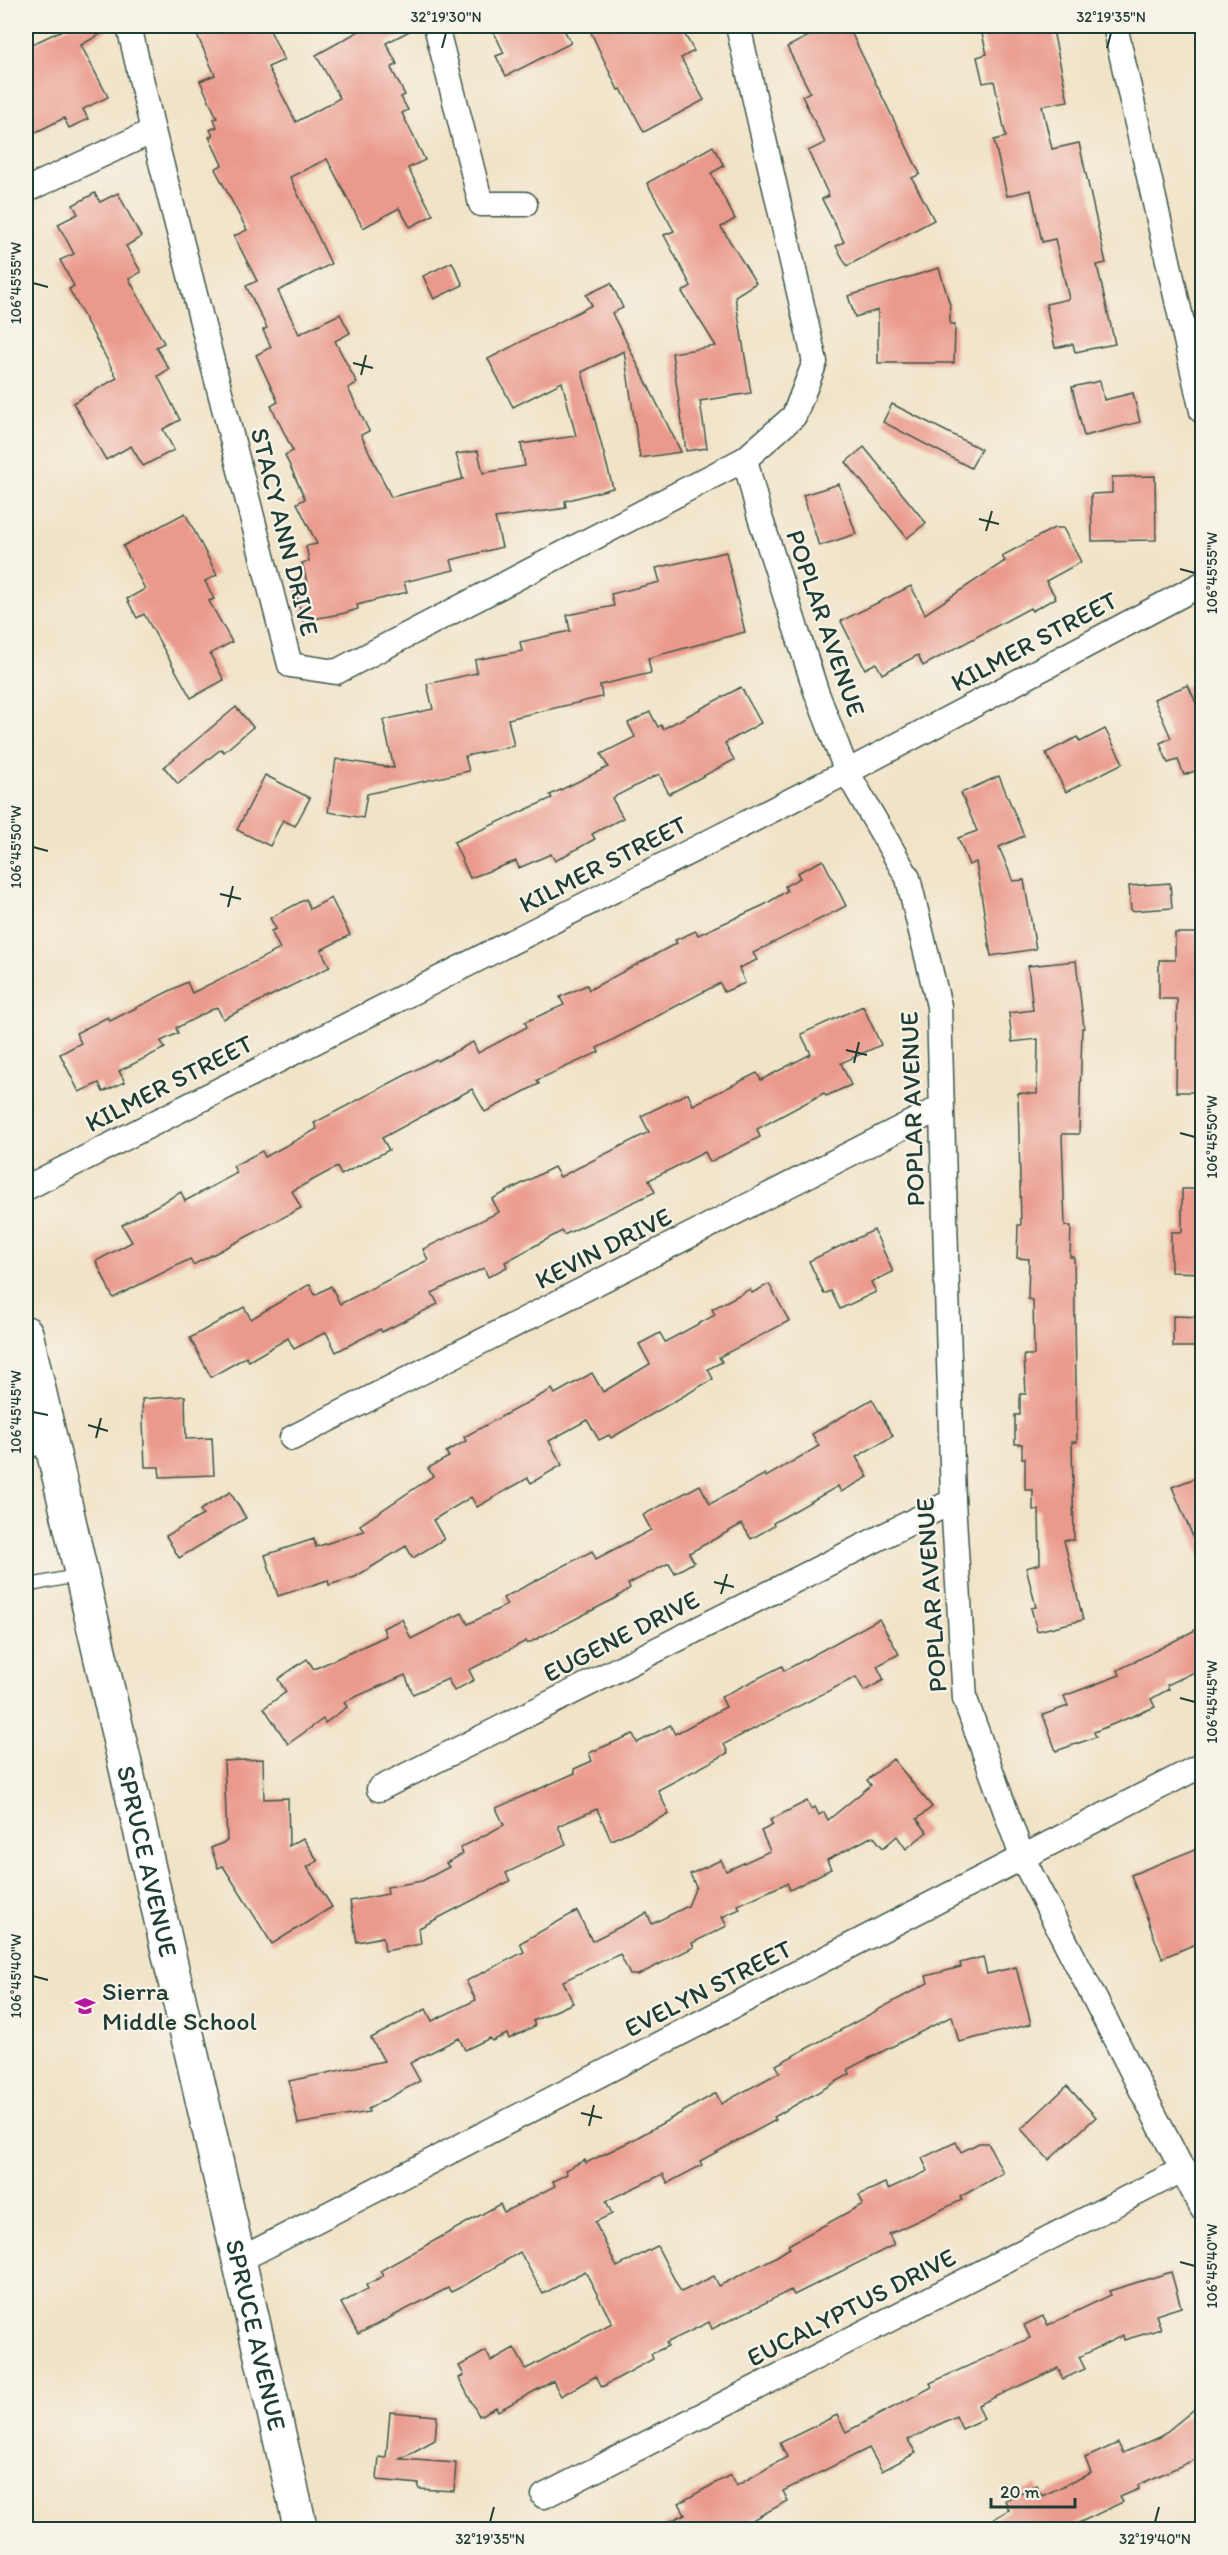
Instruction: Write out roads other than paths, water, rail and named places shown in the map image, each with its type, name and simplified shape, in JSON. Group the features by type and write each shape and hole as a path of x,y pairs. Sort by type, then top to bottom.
{"main road":[{"name":"SPRUCE AVENUE","path":"26,1333 38,1448 81,1575 301,2529"}],"street":[{"name":"STACY ANN DRIVE","path":"129,26 153,131 290,665 336,672 745,459"},
{"path":"436,26 481,204 525,204"},
{"path":"738,26 815,362 794,416 745,459"},
{"path":"1115,26 1203,411"},
{"path":"26,190 153,131"},
{"name":"POPLAR AVENUE","path":"745,459 759,514 816,691 848,772 908,878 939,1006 940,1108 953,1502 965,1699 1023,1858 1201,2201"},
{"name":"KILMER STREET","path":"26,1188 848,772 1203,584"},
{"name":"KEVIN DRIVE","path":"292,1438 940,1108"},
{"name":"EUGENE DRIVE","path":"379,1789 953,1502"},
{"name":"EVELYN STREET","path":"239,2260 1203,1765"},
{"name":"EUCALYPTUS DRIVE","path":"544,2496 1184,2169"}],"lane":[{"path":"26,1586 81,1575"}],"place":[{"name":"Sierra Middle School","path":"85,2006"}]}
